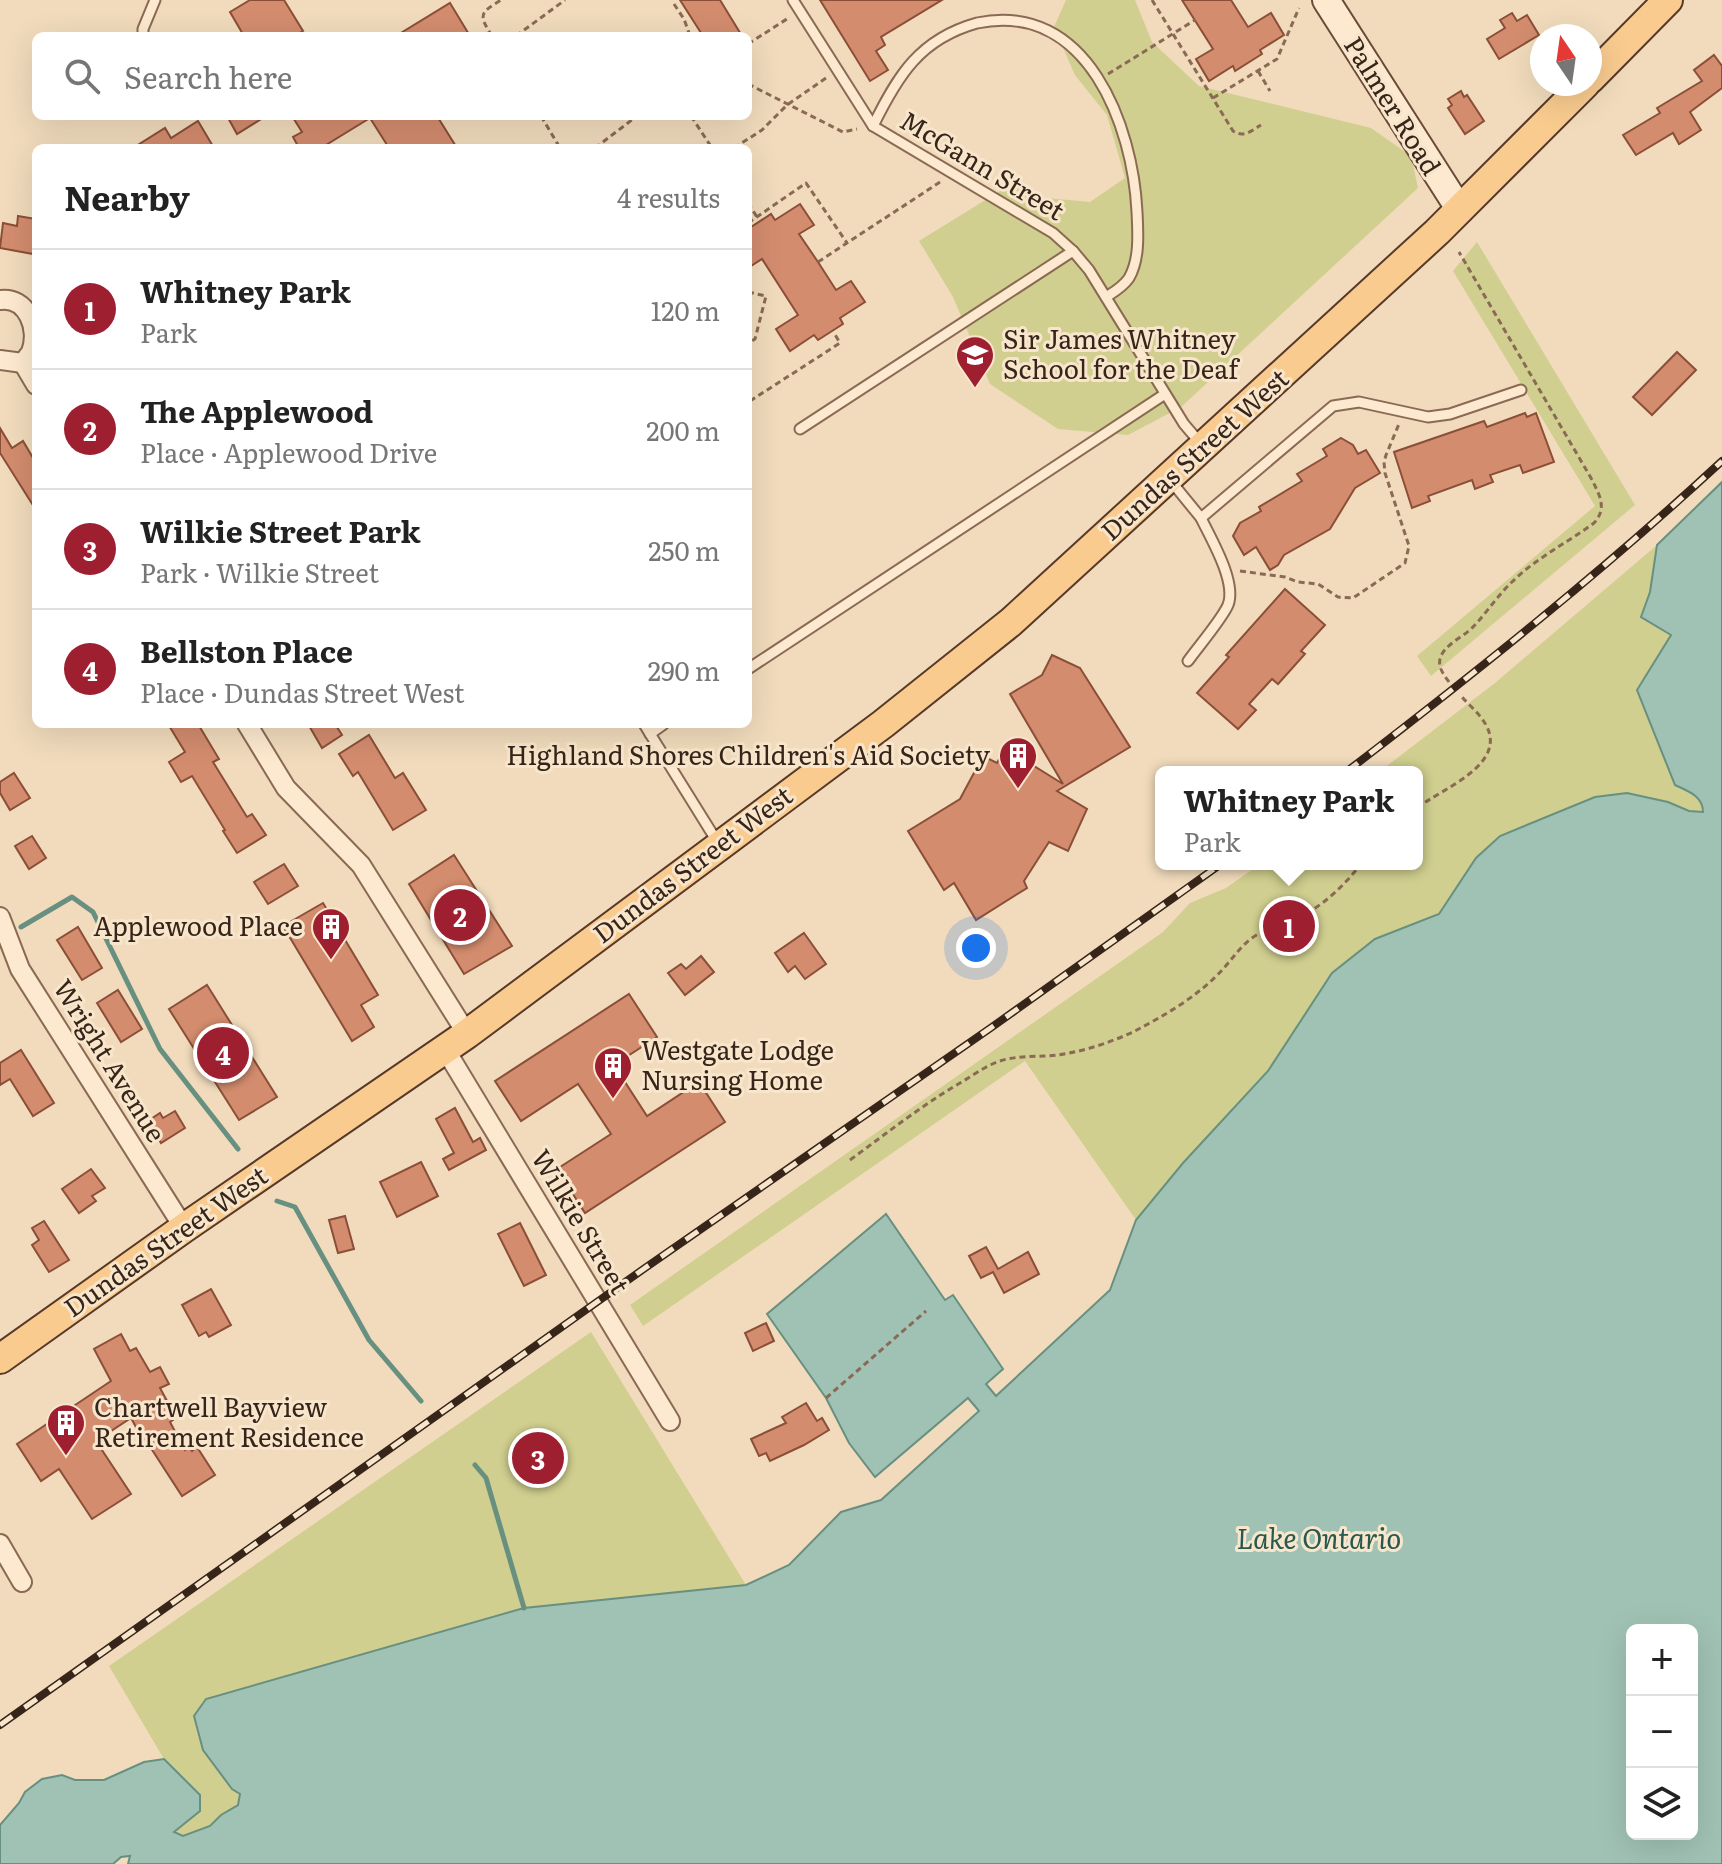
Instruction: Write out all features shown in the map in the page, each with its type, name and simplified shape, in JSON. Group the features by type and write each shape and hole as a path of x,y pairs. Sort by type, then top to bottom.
{"main road":[{"path":"1602,67 1668,0"},
{"name":"Dundas Street West","path":"0,1359 184,1228 456,1042 883,724 1011,622 1460,210 1573,96"}],"street":[{"name":"Palmer Road","path":"1326,0 1460,210"},
{"path":"0,300 10,298 22,305 32,325"},
{"path":"23,363 32,346"},
{"path":"0,360 23,363"},
{"path":"23,363 32,378"},
{"name":"Wilkie Street","path":"249,728 286,788 361,865 456,1042 670,1421"},
{"name":"Wright Avenue","path":"0,917 20,969 184,1228"},
{"path":"0,1544 22,1582"}],"lane":[{"path":"143,32 155,0"},
{"name":"McGann Street","path":"793,0 873,126 1053,233 1073,251 1089,270 1184,424 1204,448"},
{"path":"873,126 902,73 938,39 960,28 1009,18 1036,22 1061,33 1081,50 1101,78 1118,115 1130,155 1138,236 1134,263 1129,278 1106,297"},
{"path":"800,429 1073,251"},
{"path":"1201,518 1333,406 1359,402 1428,417 1450,414 1521,390"},
{"path":"752,666 1165,394"},
{"path":"1170,479 1201,518 1224,568 1231,592 1228,606 1188,661"},
{"path":"646,728 719,846"},
{"path":"650,734 658,728"}],"path":[{"path":"489,32 483,22 484,10 501,0"},
{"path":"521,32 565,0"},
{"path":"1152,0 1233,131 1245,134 1261,125"},
{"path":"674,4 689,32"},
{"path":"1213,98 1277,59 1299,8"},
{"path":"752,41 800,11"},
{"path":"1101,78 1195,20"},
{"path":"740,144 762,130 787,105 838,70"},
{"path":"1258,71 1270,91"},
{"path":"752,86 843,132 873,126"},
{"path":"543,120 558,144"},
{"path":"600,144 632,120"},
{"path":"694,120 709,144"},
{"path":"818,262 953,174"},
{"path":"752,220 806,183 847,243"},
{"path":"752,209 757,217"},
{"path":"1449,682 1439,661 1446,649 1478,622 1514,579 1594,523 1602,510 1602,502 1591,478 1459,252"},
{"path":"752,293 766,296 752,341"},
{"path":"752,400 840,343 834,333"},
{"path":"1224,568 1318,584 1338,597 1353,598 1405,563 1409,546 1384,462 1405,412"},
{"path":"1423,804 1474,771 1486,759 1490,742 1486,725 1461,696"},
{"path":"850,1160 904,1118 985,1067 1014,1057 1062,1054 1095,1047 1133,1032 1169,1012 1223,970 1236,952 1252,938 1311,911 1333,894 1355,870"},
{"path":"826,1398 926,1311"}],"shaded area":[{"path":"1066,0 1135,0 1152,42 1199,86 1371,128 1411,156 1418,188 1181,407 1128,435 1058,429 990,384 953,297 919,241 1013,183 1036,197 1090,202 1125,178 1107,115 1075,75 1054,27"},
{"path":"1477,242 1635,505 1431,676 1417,656 1595,506 1453,271"},
{"path":"1657,545 1650,592 1641,617 1671,634 1675,784 1697,798 1703,812 1689,811 1668,802 1627,793 1596,797 1500,836 1476,858 1439,914 1376,939 1332,973 1268,1071 1183,1163 1136,1220 1025,1061 643,1326 630,1305 1163,932 1190,903 1226,888 1252,870 1423,870 1423,766 1387,766 1495,683"},
{"path":"591,1332 746,1585 524,1608 232,1789 240,1794 238,1805 210,1826 183,1836 173,1832 200,1795 164,1759 109,1666"}],"water":[{"name":"Lake Ontario","path":"1722,482 1722,1864 128,1864 130,1856 121,1857 113,1864 0,1864 0,1825 25,1792 42,1779 62,1775 75,1780 104,1780 144,1762 164,1759 200,1795 200,1811 174,1832 183,1836 210,1826 238,1805 240,1794 232,1789 203,1750 194,1716 206,1699 524,1608 746,1585 789,1565 841,1512 881,1500 979,1411 968,1398 875,1477 849,1443 826,1398 767,1314 886,1214 945,1300 953,1295 1003,1369 986,1384 996,1396 1110,1290 1136,1220 1183,1163 1268,1071 1332,973 1375,939 1439,914 1476,858 1500,836 1595,797 1627,793 1668,802 1689,811 1703,812 1698,798 1675,785 1637,690 1671,635 1641,617 1650,592 1657,545"}],"building":[{"path":"250,0 284,0 303,31 242,32 230,12"},
{"path":"680,0 720,0 740,32 700,32"},
{"path":"820,0 942,0 881,37 885,45 876,51 888,70 870,81"},
{"path":"1182,0 1231,0 1248,27 1271,13 1284,35 1235,71 1233,66 1209,81 1196,59 1213,49"},
{"path":"450,3 468,32 403,32"},
{"path":"1512,13 1517,21 1527,15 1532,24 1530,40 1499,59 1487,39 1505,28 1500,20"},
{"path":"1714,55 1722,66 1722,88 1690,112 1701,130 1679,144 1673,133 1636,155 1623,135 1660,113 1657,108 1702,81 1694,70"},
{"path":"1461,91 1484,121 1465,134 1448,108 1452,105 1448,99"},
{"path":"229,120 260,120 237,134"},
{"path":"294,120 367,120 328,144 297,144 293,137 302,132"},
{"path":"371,120 440,120 454,144 386,144"},
{"path":"198,121 212,144 139,144 165,128 171,138"},
{"path":"800,204 814,225 799,234 836,290 851,281 865,302 840,318 843,324 818,340 814,335 790,351 776,329 798,315 762,259 752,265 752,226 771,214 775,220"},
{"path":"18,216 32,218 32,254 0,248 3,223 17,226"},
{"path":"1677,352 1696,370 1652,415 1633,397"},
{"path":"1525,413 1527,417 1536,413 1554,462 1523,473 1520,465 1490,475 1493,482 1475,489 1472,480 1428,496 1430,501 1412,508 1394,452 1484,421 1487,427"},
{"path":"0,428 12,448 23,441 32,456 32,504 0,453"},
{"path":"1341,438 1353,445 1358,454 1366,450 1380,473 1355,488 1330,529 1284,555 1278,565 1270,570 1256,547 1244,555 1233,536 1240,523 1261,511 1259,507 1302,481 1297,474 1327,456 1323,449"},
{"path":"1285,589 1325,625 1301,651 1305,654 1278,684 1272,679 1249,704 1256,710 1238,729 1197,693 1229,657 1226,655"},
{"name":"Highland Shores Children's Aid Society","path":"1052,655 1080,668 1130,747 1057,791 1087,809 1068,851 1049,842 1024,881 1027,888 976,920 954,883 944,890 908,831 960,799 983,756 997,763 1005,748 1063,784 1010,694 1042,675"},
{"path":"170,728 200,728 219,759 213,762 247,817 252,814 266,835 237,853 192,776 181,782 169,762 185,752"},
{"path":"310,728 338,728 342,735 322,748"},
{"path":"369,735 395,778 403,773 426,810 393,830 358,772 353,776 339,754"},
{"path":"14,773 30,798 10,810 0,793 0,782"},
{"path":"32,836 46,858 29,869 15,846"},
{"path":"454,855 512,946 464,974 409,884"},
{"path":"284,864 298,886 268,904 254,882"},
{"name":"Applewood Place","path":"323,903 378,995 361,1005 374,1027 352,1041 283,926"},
{"path":"78,927 102,968 82,980 57,940"},
{"path":"804,933 826,964 805,979 795,966 788,972 775,953"},
{"path":"701,956 714,972 685,995 668,973 681,964 686,969"},
{"path":"207,985 277,1097 239,1120 169,1009"},
{"path":"118,990 142,1029 121,1042 97,1003"},
{"name":"Westgate Lodge Nursing Home","path":"629,994 657,1037 614,1065 647,1116 699,1082 725,1122 585,1213 557,1169 611,1134 578,1084 521,1121 495,1081"},
{"path":"21,1050 54,1103 33,1116 10,1079 0,1085 0,1063"},
{"path":"455,1108 473,1142 480,1138 486,1150 449,1170 443,1159 454,1153 436,1119"},
{"path":"175,1111 185,1128 161,1143 148,1121 160,1113 163,1118"},
{"path":"421,1162 438,1196 397,1217 380,1182"},
{"path":"91,1169 105,1188 92,1196 96,1201 79,1213 62,1189"},
{"path":"345,1216 354,1249 338,1253 329,1220"},
{"path":"44,1221 69,1260 49,1272 32,1245 39,1240 32,1228"},
{"path":"520,1223 546,1275 524,1286 498,1234"},
{"path":"986,1247 998,1269 1028,1252 1039,1274 1004,1293 993,1272 981,1278 969,1256"},
{"path":"211,1289 231,1325 209,1337 206,1332 199,1336 182,1305"},
{"path":"766,1323 774,1341 753,1351 745,1333"},
{"path":"121,1334 130,1351 136,1348 150,1372 160,1367 169,1384 160,1388 172,1410 169,1412 173,1420 170,1422 185,1450 189,1447 192,1451 197,1447 215,1475 182,1496 131,1418 96,1441 131,1494 92,1519 59,1469 41,1481 17,1444 111,1381 94,1349"},
{"path":"806,1403 817,1421 822,1418 829,1430 770,1461 766,1453 759,1456 751,1439 786,1423 782,1417"}],"waterway":[{"path":"21,927 72,897 93,912 160,1049 238,1149"},
{"path":"277,1201 295,1207 369,1340 421,1401"},
{"path":"475,1465 486,1478 524,1608"}],"railway":[{"path":"1354,766 1537,621 1722,461"},
{"path":"0,1725 1213,870"}],"place":[{"name":"Sir James Whitney School for the Deaf","path":"975,389"},
{"name":"Highland Shores Children's Aid Society","path":"1018,790"},
{"name":"The Applewood","path":"460,915"},
{"name":"Whitney Park","path":"1289,926"},
{"name":"Applewood Place","path":"331,961"},
{"name":"Bellston Place","path":"223,1053"},
{"name":"Westgate Lodge Nursing Home","path":"613,1100"},
{"name":"Chartwell Bayview Retirement Residence","path":"66,1457"},
{"name":"Wilkie Street Park","path":"538,1458"}]}
